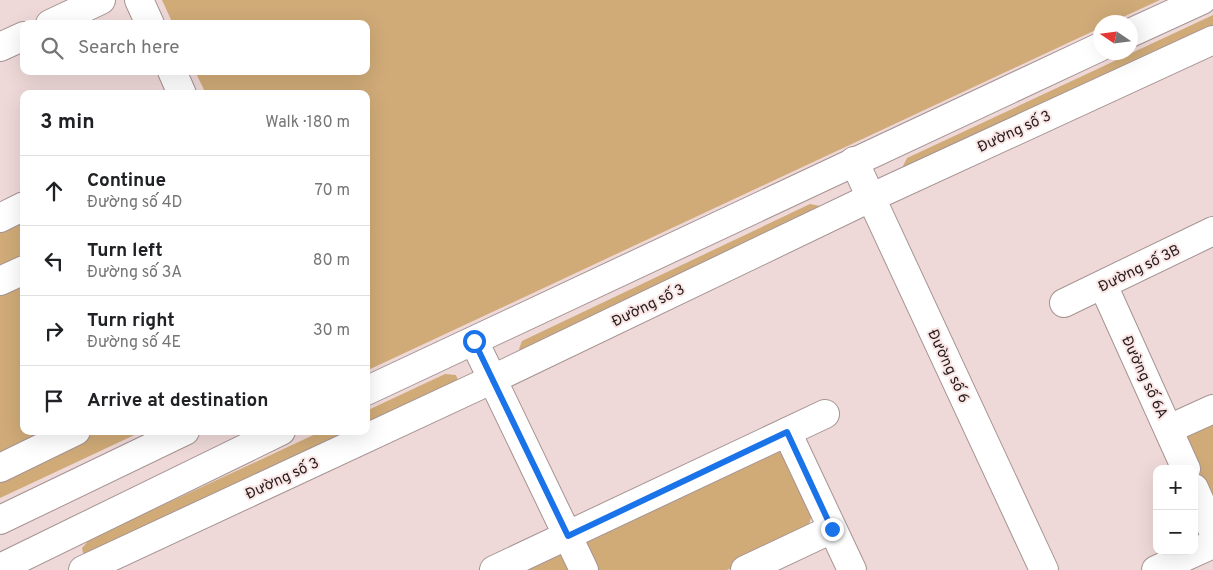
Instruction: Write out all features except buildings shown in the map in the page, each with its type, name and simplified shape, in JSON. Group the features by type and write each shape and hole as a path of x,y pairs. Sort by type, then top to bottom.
{"street":[{"path":"58,20 101,0"},
{"path":"140,0 148,20"},
{"path":"1138,29 1202,0"},
{"path":"0,47 20,38"},
{"name":"Đường số 3","path":"83,570 491,380 870,198 1213,40"},
{"path":"370,389 1093,50"},
{"path":"174,75 180,90"},
{"name":"Đường số 6","path":"854,161 1044,570"},
{"path":"0,218 20,208"},
{"name":"Đường số 3B","path":"1064,303 1103,286 1213,231"},
{"path":"0,281 20,272"},
{"name":"Đường số 6A","path":"1103,286 1184,465"},
{"path":"474,341 491,380 584,570"},
{"path":"1169,430 1213,409"},
{"path":"494,570 824,414"},
{"path":"787,432 852,570"},
{"path":"0,468 68,435"},
{"path":"0,520 177,435"},
{"path":"0,568 273,435"},
{"path":"1198,497 1213,532"},
{"path":"745,570 832,529"},
{"path":"1156,570 1213,544"}],"shaded area":[{"path":"162,0 1160,0 1127,15 1093,15 1093,31 370,369 370,90 204,90 197,75 370,75 370,20 171,20"},
{"path":"1213,15 1213,32 905,171 903,166 907,158 1117,60 1138,60 1138,50"},
{"path":"810,204 820,206 821,210 521,353 519,349 522,341"},
{"path":"20,217 20,260 0,267 0,227"},
{"path":"20,283 20,435 44,435 0,457 0,292"},
{"path":"445,374 456,375 458,380 370,429 370,409"},
{"path":"1213,418 1213,517 1198,481 1198,465 1192,465 1185,433"},
{"path":"90,435 134,435 0,498 0,479"},
{"path":"313,435 357,435 86,556 82,548 90,539"},
{"path":"778,449 785,454 812,515 809,524 801,533 727,570 593,570 584,546 587,538"},
{"path":"554,552 562,555 573,570 508,570"}],"route":[{"path":"474,341 491,380 568,536 787,432 832,529"}]}
